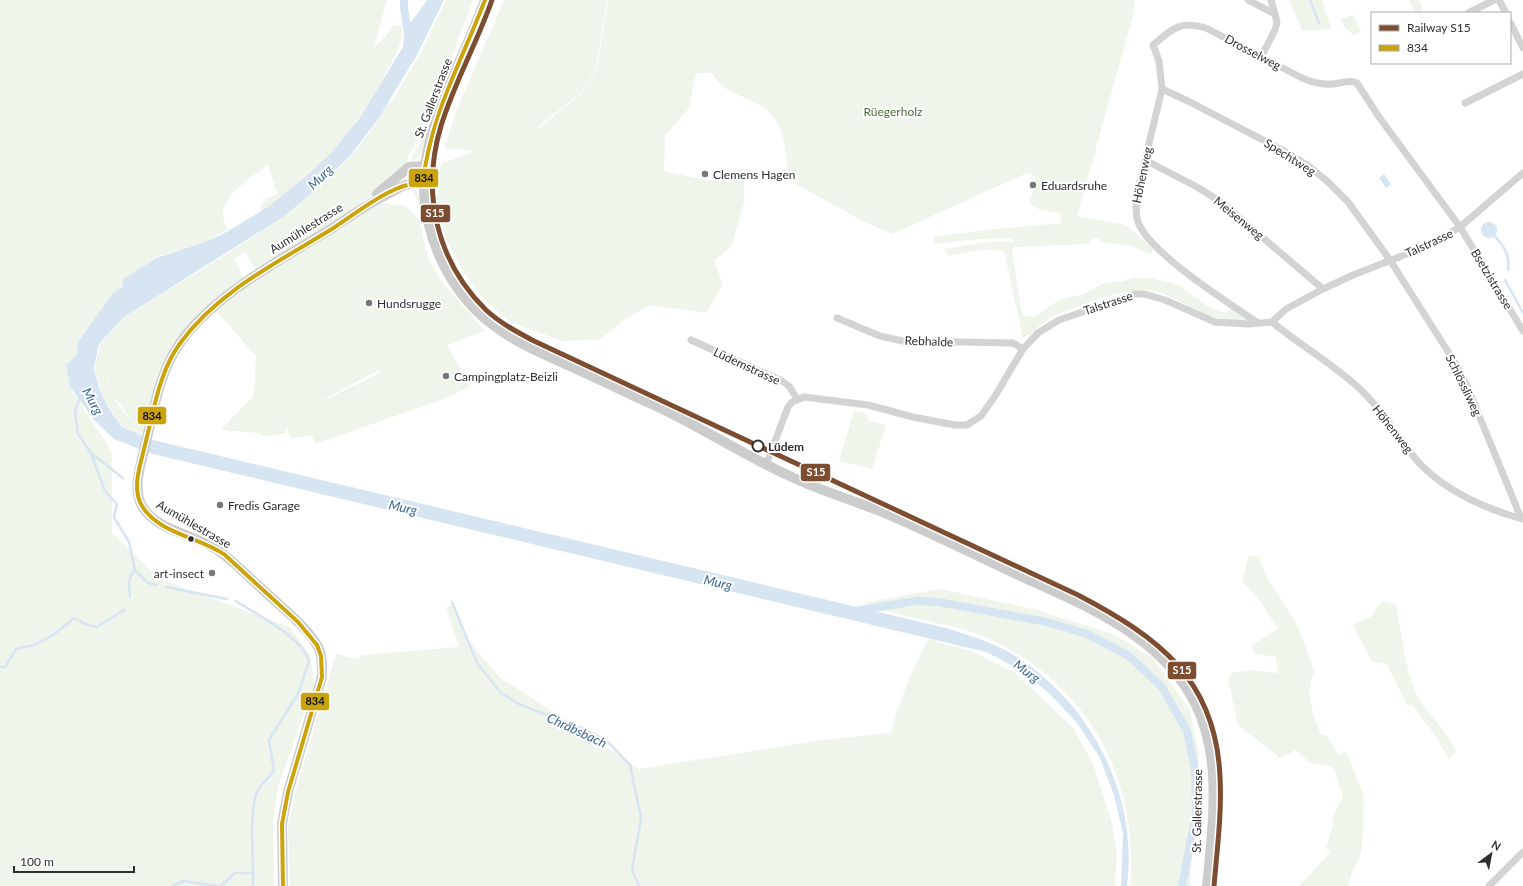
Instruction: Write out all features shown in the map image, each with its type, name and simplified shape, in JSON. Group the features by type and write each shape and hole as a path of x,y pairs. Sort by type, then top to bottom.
{"main road":[{"name":"St. Gallerstrasse","path":"485,0 439,113 425,166 424,182 430,229 444,268 463,295 488,321 530,348 669,412 766,465 816,487 898,518 1068,598 1125,629 1158,654 1183,683 1195,702 1209,745 1213,796 1207,886"},
{"name":"Aumühlestrasse","path":"372,201 376,195 405,170 415,165 425,166"},
{"name":"Aumühlestrasse","path":"283,886 282,824 288,792 322,677 322,659 318,647 306,630 225,556 208,545 163,524 148,514 141,503 138,492 141,465 150,424 165,370 181,341 196,325 227,295 372,201 402,185 424,182"}],"street":[{"path":"1248,0 1275,14"},
{"path":"1261,56 1275,30 1277,22 1271,0"},
{"path":"1470,12 1494,0"},
{"path":"1499,0 1505,12"},
{"name":"Drosselweg","path":"1153,45 1173,28 1183,24 1195,24 1206,28 1302,78 1317,84 1331,85 1349,81 1357,83"},
{"path":"1511,24 1523,48"},
{"name":"Höhenweg","path":"1153,45 1159,61 1162,89 1136,209 1138,221 1143,232 1154,246 1179,267 1258,323"},
{"path":"1466,103 1523,74"},
{"name":"Bsetzistrasse","path":"1357,83 1378,117 1460,228 1523,331"},
{"name":"Spechtweg","path":"1162,89 1284,151 1307,165 1327,181 1348,202 1390,260"},
{"name":"Meisenweg","path":"1146,160 1197,187 1221,202 1323,289"},
{"name":"Talstrasse","path":"797,399 812,397 868,405 913,417 955,425 967,425 981,416 998,392 1023,349 1038,333 1059,320 1135,294 1144,294 1165,300 1215,322 1249,324 1272,322 1286,309 1323,289 1390,260 1430,245 1460,228 1523,173"},
{"name":"Schlössliweg","path":"1390,260 1467,386 1522,519"},
{"name":"Rebhalde","path":"837,318 890,339 914,342 1013,343 1023,349"},
{"name":"Höhenweg","path":"1272,322 1332,365 1363,392 1389,422 1413,455 1431,474 1450,487 1484,506 1522,519"},
{"name":"Lüdemstrasse","path":"691,340 782,381 789,386 797,399"},
{"path":"766,465 775,445 788,407 797,399"},
{"path":"1489,886 1523,852"}],"green space":[{"path":"0,0 387,0 374,47 386,36 394,25 402,26 398,49 363,112 349,131 317,167 299,184 261,211 261,206 266,199 277,194 268,165 247,180 227,201 224,208 223,218 228,230 199,244 156,257 123,279 123,286 112,294 78,342 76,356 66,365 70,388 112,452 112,533 160,579 289,627 310,655 314,684 278,787 273,821 274,886 0,886"},
{"path":"446,0 473,0 450,61 415,144 408,157 407,164 357,207 256,270 245,252 234,259 244,278 191,323 178,338 171,349 161,373 143,435 123,427 108,406 99,389 95,368 100,344 124,317 213,263 271,224 299,203 350,157 361,144 388,103 391,103 419,56","holes":["112,394 132,420 118,405"]},
{"name":"Rüegerholz","path":"504,0 607,0 596,68 581,93 534,130 540,127 581,94 597,68 608,0 1135,0 1134,12 1077,216 1126,225 1153,249 1151,255 1133,246 1101,242 1099,238 1094,238 1089,244 1015,247 1012,250 1022,315 1034,317 1059,300 1084,294 1104,283 1123,281 1133,278 1150,278 1179,285 1210,308 1226,313 1232,308 1251,320 1230,320 1214,317 1155,291 1132,291 1101,298 1070,309 1047,320 1023,338 1004,251 984,249 949,256 944,249 988,242 1014,242 1013,238 978,239 935,244 934,237 985,230 1061,223 1060,213 1038,209 1029,203 1036,185 1035,176 1027,173 892,234 861,220 789,180 784,141 781,131 772,115 758,103 723,87 712,73 696,73 689,108 665,136 664,171 705,180 744,181 744,203 731,247 714,261 723,284 706,313 650,305 624,320 599,340 562,341 510,322 484,299 464,273 445,237 438,198 441,164 475,151 444,148 458,107"},
{"path":"1289,0 1322,0 1331,29 1302,31"},
{"path":"1409,0 1419,0 1423,10 1415,12"},
{"path":"1353,15 1361,31 1354,35 1345,28 1340,19"},
{"path":"428,129 421,155 411,162 412,157"},
{"path":"411,187 418,193 421,208"},
{"path":"379,203 406,206 419,219 428,258 441,281 485,331 447,345 470,387 441,400 315,444 312,436 290,438 286,426 286,433 265,437 258,433 221,430 254,395 256,356 216,311 257,279","holes":["379,370 380,373 307,408"]},
{"path":"854,411 867,413 869,421 886,425 872,469 839,461"},
{"path":"1249,555 1259,557 1266,576 1298,626 1315,673 1311,680 1310,695 1313,712 1321,735 1326,735 1339,756 1346,751 1364,796 1362,848 1359,859 1351,875 1349,886 1299,886 1328,855 1330,850 1326,849 1334,821 1332,819 1343,796 1334,769 1329,766 1310,763 1296,750 1280,758 1238,725 1228,679 1232,673 1250,670 1278,673 1276,657 1254,653 1252,646 1278,628 1257,597 1242,581"},
{"path":"940,589 1034,609 1115,635 1153,658 1190,710 1199,754 1190,886 1130,886 1130,845 1125,806 1115,770 1098,736 1077,706 1051,678 1019,655 973,632 909,617 863,603"},
{"path":"1382,601 1396,604 1404,653 1414,689 1428,712 1448,736 1456,752 1449,759 1432,731 1413,706 1407,705 1387,664 1372,662 1353,625 1372,616"},
{"path":"454,604 469,641 498,676 639,769 822,740 891,733 898,708 907,685 928,639 971,651 1017,674 1073,728 1093,763 1112,823 1117,854 1115,886 290,886 288,827 295,793 336,654 358,659 362,655 459,647 446,607"}],"water":[{"name":"Murg","path":"427,0 444,0 417,55 378,119 350,156 315,190 283,217 124,317 99,344 94,368 99,389 108,407 122,427 153,440 946,628 998,646 1026,663 1051,683 1073,707 1092,733 1107,761 1118,791 1126,822 1129,854 1127,886 1121,886 1123,833 1114,795 1100,758 1078,724 1051,695 1021,670 986,652 149,453 114,439 95,421 70,387 66,365 76,356 78,342 112,294 123,286 123,279 156,258 221,235 268,207 309,174 331,153 359,119 403,47 404,32"},
{"path":"1384,174 1391,184 1386,188 1379,178"},
{"path":"1489,222 1496,227 1497,230 1492,237 1489,238 1482,233 1481,230 1486,223"}],"waterway":[{"path":"404,0 409,37"},
{"path":"1310,0 1319,23"},
{"path":"1495,236 1502,244 1506,252 1508,270"},
{"path":"1505,280 1523,313"},
{"name":"Murg","path":"80,397 75,411 78,434 91,453 105,491 117,504 114,517 129,542 135,570 148,583 157,585"},
{"path":"92,454 123,478"},
{"path":"130,597 130,579 135,570"},
{"path":"166,587 227,599"},
{"path":"236,601 289,635 305,652 309,661 299,692 269,740 274,771 258,790 253,809 253,886"},
{"path":"855,611 916,601 938,602 1047,622 1087,634 1129,656 1162,687 1187,731 1195,769 1196,813 1182,886"},
{"name":"Chräbsbach","path":"452,602 477,663 501,693 521,705 586,730 607,741 630,765 641,818 632,870 639,886"},
{"path":"0,667 5,667 16,649 40,642 61,629 74,618 85,624 97,627 124,610"},
{"path":"221,886 235,873 253,873"},
{"path":"172,886 183,881 218,886"}],"rail line":[{"name":"S15","path":"492,0 480,32 446,110 435,151 433,176 433,200 437,224 445,248 455,270 469,291 486,310 497,319 534,341 1078,595 1133,627 1157,645 1178,665 1194,687 1207,713 1216,743 1220,777 1220,804 1214,886"}],"transit line":[{"name":"834","path":"283,886 282,824 288,792 322,677 321,656 317,645 298,622 225,555 215,549 169,529 149,515 142,506 137,491 139,467 158,391 167,365 181,342 197,323 214,306 252,277 335,227 377,199 399,187 423,182 432,135 448,89 485,0"}],"place":[{"name":"Clemens Hagen","path":"705,174"},
{"name":"Eduardsruhe","path":"1033,185"},
{"name":"Hundsrugge","path":"369,303"},
{"name":"Campingplatz-Beizli","path":"446,376"},
{"name":"Lüdem","path":"758,446"},
{"name":"Fredis Garage","path":"220,505"},
{"name":"art-insect","path":"212,573"}]}
